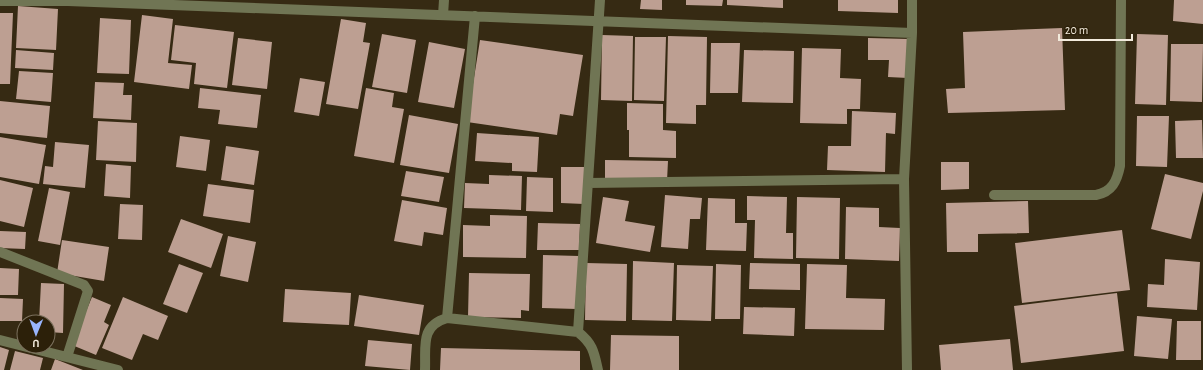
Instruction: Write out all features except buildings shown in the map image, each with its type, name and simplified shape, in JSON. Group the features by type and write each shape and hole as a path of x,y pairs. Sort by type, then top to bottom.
{"street":[{"path":"443,15 444,0"},
{"path":"578,332 600,0"},
{"path":"907,370 904,179 912,33 912,0"},
{"path":"994,195 1096,195 1104,194 1112,188 1120,166 1121,0"},
{"path":"0,2 68,1 912,33"},
{"path":"447,318 475,16"},
{"path":"588,183 904,179"},
{"path":"0,252 84,285 88,291 67,357"},
{"path":"425,370 426,334 437,321 447,318 578,332 589,340 598,370"},
{"path":"0,340 118,370"}]}
